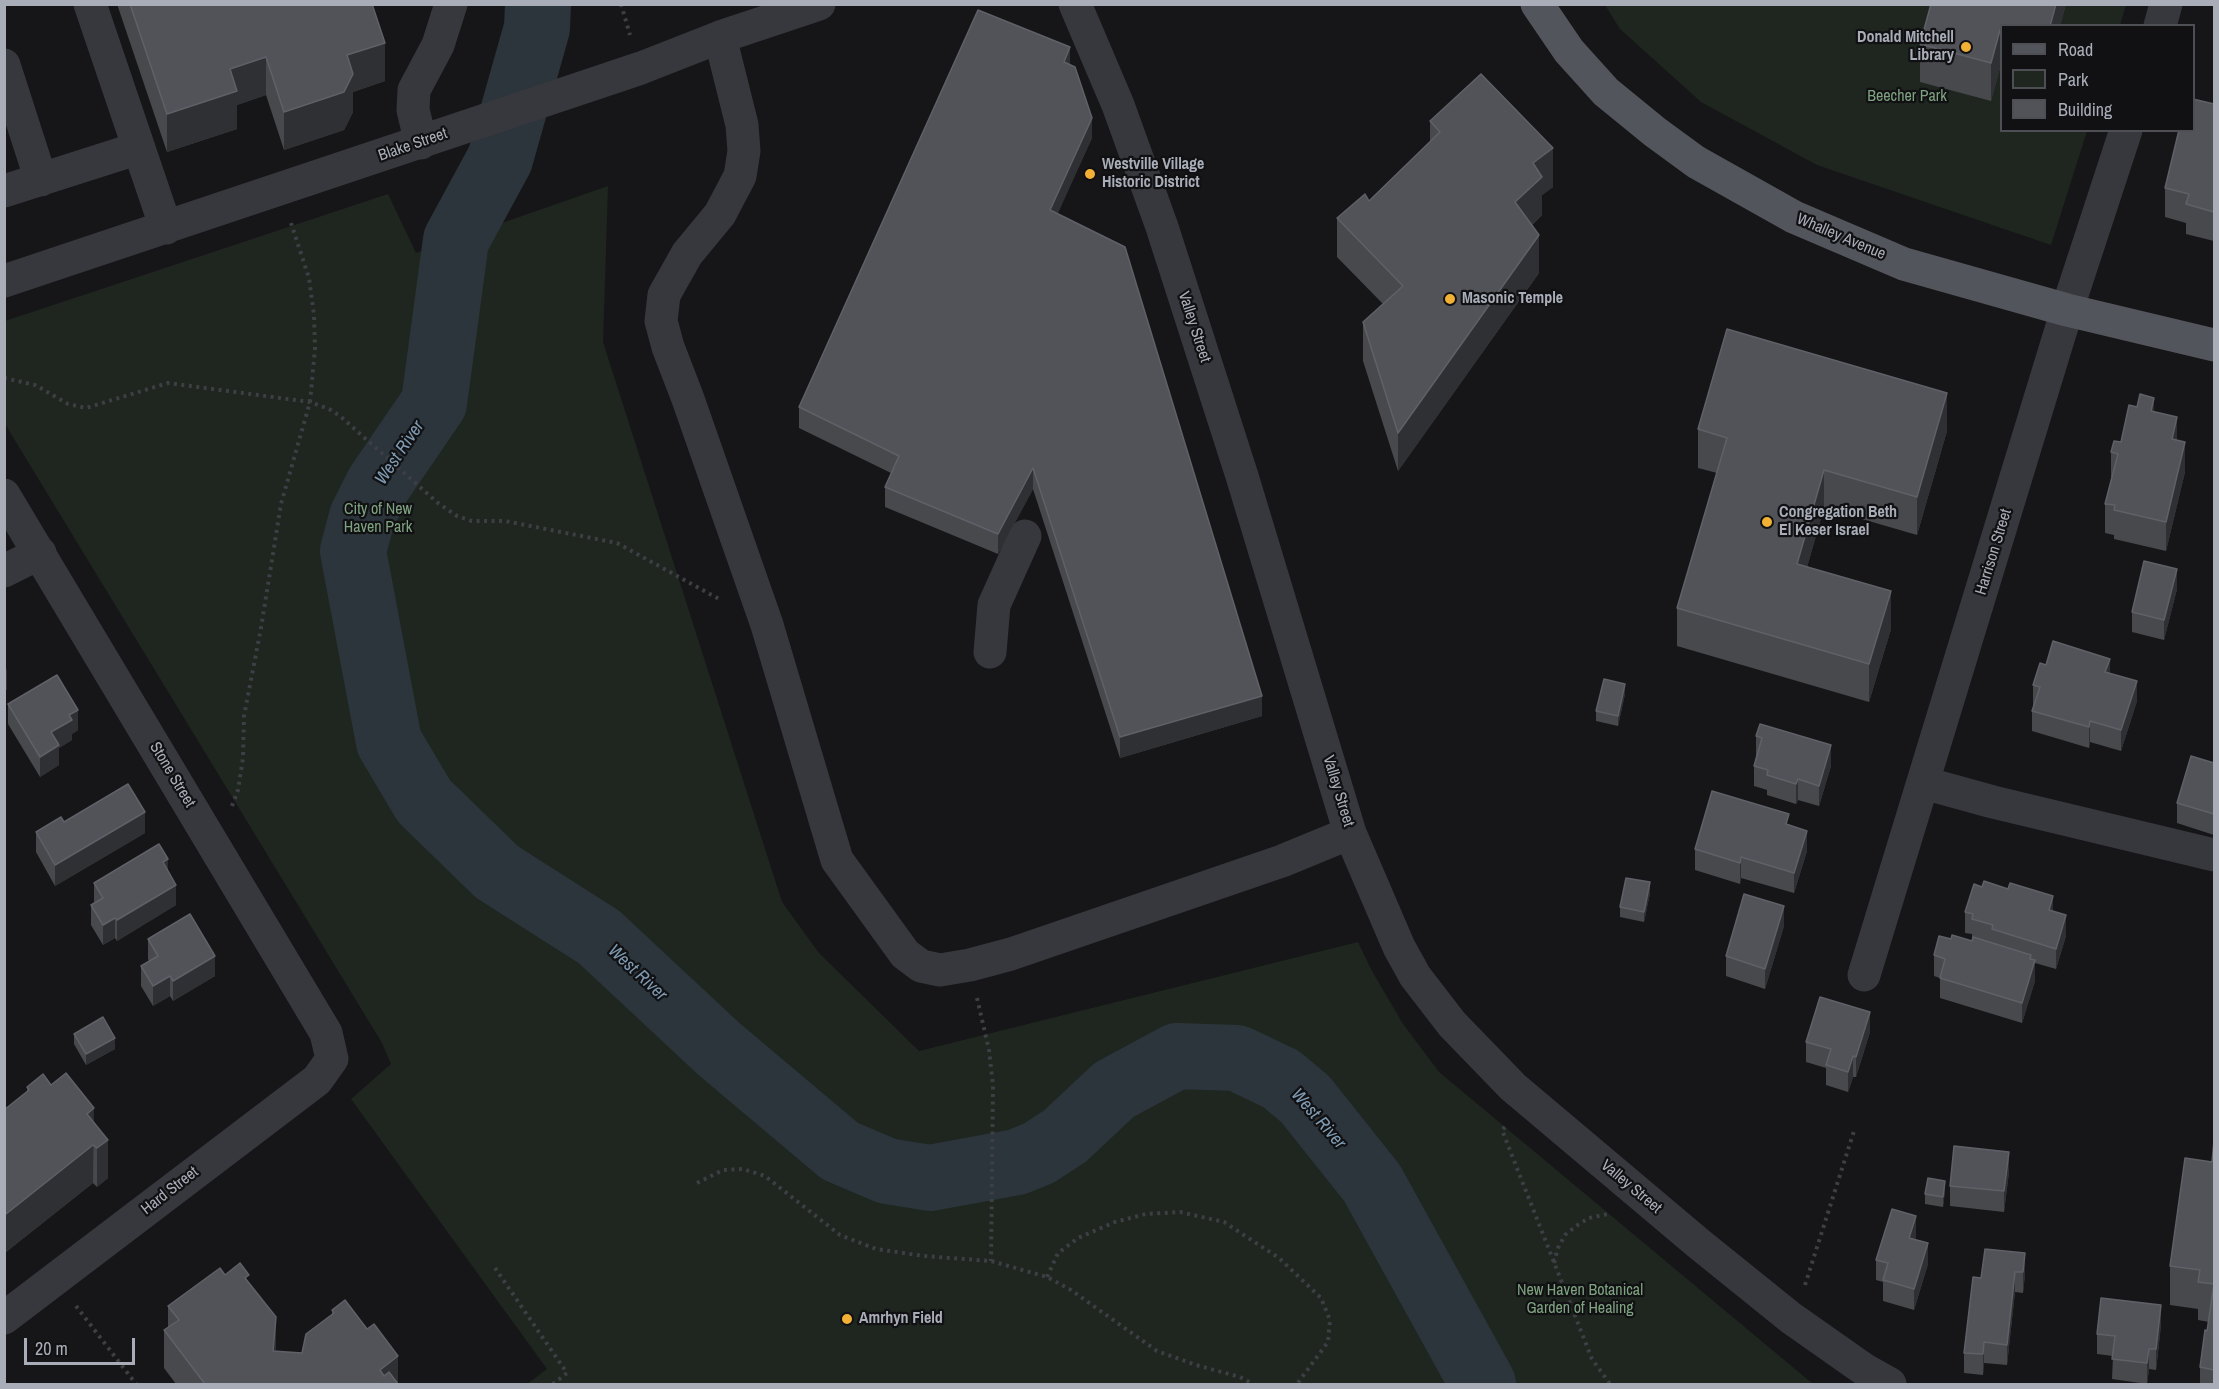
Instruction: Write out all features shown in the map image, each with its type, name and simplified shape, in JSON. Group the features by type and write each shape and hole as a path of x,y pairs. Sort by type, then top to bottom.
{"main road":[{"name":"Whalley Avenue","path":"1538,4 1569,51 1606,92 1696,162 1794,217 1904,264 2067,310 2214,345"}],"street":[{"path":"90,4 166,228"},
{"path":"421,143 413,110 414,90 438,45 451,4"},
{"name":"Blake Street","path":"4,281 458,130 636,53 720,37 819,4"},
{"name":"Valley Street","path":"1075,4 1118,105 1162,226 1229,434 1350,832 1399,947 1416,976 1452,1024 1514,1087 1698,1243 1791,1318 1865,1370 1890,1384"},
{"path":"2161,24 2166,4"},
{"path":"720,37 741,125 744,151 740,176 720,214 687,254 664,295 661,321 767,626 837,860 905,954 921,966 940,970 1011,954 1282,861 1350,832"},
{"path":"4,65 40,180"},
{"name":"Harrison Street","path":"1864,975 2067,310 2125,132"},
{"path":"4,191 139,148"},
{"name":"Stone Street","path":"4,495 326,1033 332,1059"},
{"path":"990,652 994,604 1025,536"},
{"path":"4,572 40,553"},
{"path":"1924,783 1993,802 2214,855"},
{"name":"Hard Street","path":"4,1318 316,1080 332,1059"}],"path":[{"path":"621,4 636,53"},
{"path":"232,806 238,790 243,758 244,716 281,504 310,402 315,349 314,315 309,278 293,229"},
{"path":"4,378 35,385 68,404 86,408 168,383 310,402 340,416 438,503 457,516 472,521 506,520 617,543 767,626"},
{"path":"970,965 989,1050 993,1085 991,1261"},
{"path":"1507,1125 1502,1130 1592,1359 1610,1384"},
{"path":"1805,1286 1854,1131"},
{"path":"697,1182 723,1170 743,1169 765,1176 840,1235 867,1246 924,1256 991,1261 1047,1277 1071,1290 1158,1351 1196,1365 1240,1377 1253,1384"},
{"path":"1047,1277 1058,1253 1078,1238 1115,1222 1146,1214 1180,1212 1224,1222 1279,1257 1321,1298 1330,1320 1328,1342 1297,1384"},
{"path":"1554,1263 1562,1241 1576,1226 1601,1214 1616,1214"},
{"path":"495,1268 567,1373 553,1384"},
{"path":"74,1303 136,1384"}],"green space":[{"name":"Beecher Park","path":"1605,5 2126,5 2120,24 2000,24 2000,132 2087,132 2051,245 1817,165 1701,102 1620,29"},
{"name":"City of New Haven Park","path":"608,186 603,342 782,902 819,953 919,1051 1358,942 1403,1024 1439,1072 1813,1384 527,1384 547,1369 351,1099 391,1064 382,1043 5,424 5,321 388,194 416,253"}],"building":[{"path":"130,4 372,4 385,43 347,55 353,74 344,92 284,112 266,57 230,69 237,91 167,114"},
{"path":"1931,4 2056,4 2051,24 2000,24 1991,63 1920,44"},
{"path":"978,10 1070,47 1064,62 1075,67 1092,118 1050,210 1125,247 1262,696 1120,737 1033,468 998,534 885,487 899,456 799,407"},
{"name":"Masonic Temple","path":"1481,74 1553,148 1533,163 1542,177 1515,202 1539,235 1398,433 1363,322 1403,286 1337,218 1365,194 1369,201 1440,132 1430,121"},
{"path":"2195,99 2214,104 2214,212 2186,204 2189,194 2165,188 2179,132 2195,132"},
{"name":"Congregation Beth El Keser Israel","path":"1727,329 1947,393 1917,497 1824,470 1797,564 1891,591 1869,664 1677,608 1727,438 1698,429"},
{"path":"2140,394 2154,398 2151,411 2177,417 2172,439 2185,442 2166,522 2114,510 2115,505 2105,504 2118,454 2111,452 2114,441 2121,442 2129,405 2137,407"},
{"path":"2144,561 2177,569 2164,620 2132,612"},
{"path":"2053,641 2110,659 2105,672 2137,681 2121,730 2090,721 2089,727 2032,711 2040,687 2033,685 2040,663 2046,665"},
{"path":"57,675 78,710 69,715 72,720 51,732 59,745 40,757 8,704"},
{"path":"1604,679 1625,684 1618,716 1596,711"},
{"path":"1760,724 1831,745 1819,786 1798,779 1796,784 1767,775 1768,770 1754,766 1762,738 1756,736"},
{"path":"2191,756 2214,763 2214,814 2177,803"},
{"path":"128,784 145,812 55,865 36,832 61,817 64,822"},
{"path":"1712,791 1789,814 1786,824 1807,831 1794,873 1741,857 1740,863 1695,849"},
{"path":"159,844 168,859 163,862 176,885 117,920 115,918 103,925 91,905 103,898 94,883"},
{"path":"1626,878 1650,882 1644,912 1620,907"},
{"path":"1984,881 2008,889 2010,883 2053,896 2049,910 2066,915 2056,949 1992,929 1993,925 1972,919 1973,914 1965,912 1974,884 1982,887"},
{"path":"1744,894 1784,906 1765,969 1726,956"},
{"path":"190,914 215,956 173,981 170,976 153,986 141,966 158,956 148,939"},
{"path":"1952,935 1972,941 1973,937 2031,955 2030,959 2035,960 2022,1003 1940,978 1945,959 1934,955 1939,936 1951,939"},
{"path":"1820,997 1870,1012 1856,1057 1853,1056 1848,1072 1826,1065 1831,1049 1806,1042"},
{"path":"103,1017 115,1038 86,1054 74,1034"},
{"path":"66,1073 94,1108 87,1114 108,1140 97,1148 93,1145 4,1214 4,1110 29,1090 27,1087 43,1074 51,1085"},
{"path":"2214,1141 2214,1284 2198,1282 2200,1270 2170,1266 2185,1158 2212,1162"},
{"path":"1954,1146 2009,1152 2004,1191 1950,1186"},
{"path":"1928,1178 1945,1181 1943,1197 1925,1194"},
{"path":"1892,1209 1916,1216 1909,1238 1928,1243 1914,1289 1883,1280 1888,1263 1876,1260"},
{"path":"1985,1249 2025,1253 2023,1272 2015,1272 2007,1345 1984,1342 1983,1354 1964,1353 1973,1277 1981,1278"},
{"path":"240,1263 249,1275 245,1278 276,1317 273,1351 302,1353 306,1334 334,1313 332,1310 345,1300 367,1329 374,1324 398,1356 380,1370 384,1376 389,1372 398,1384 205,1384 164,1330 179,1320 168,1306 220,1268 225,1275"},
{"path":"2214,1284 2214,1370 2200,1367"},
{"path":"2101,1298 2161,1305 2156,1349 2149,1349 2147,1363 2112,1359 2115,1336 2097,1334"}],"waterway":[{"name":"West River","path":"538,4 537,28 500,159 456,240 434,403 378,485 362,517 353,551 389,742 424,801 497,872 599,937 719,1049 840,1151 887,1171 930,1178 1017,1162 1039,1153 1065,1136 1114,1090 1177,1056 1237,1058 1281,1079 1305,1099 1372,1183 1483,1384"}],"place":[{"name":"Donald Mitchell Library","path":"1966,47"},
{"name":"Westville Village Historic District","path":"1090,174"},
{"name":"Masonic Temple","path":"1450,299"},
{"name":"Congregation Beth El Keser Israel","path":"1767,522"},
{"name":"Amrhyn Field","path":"847,1319"}],"park label":[{"name":"New Haven Botanical Garden of Healing","path":"1580,1300"}]}
